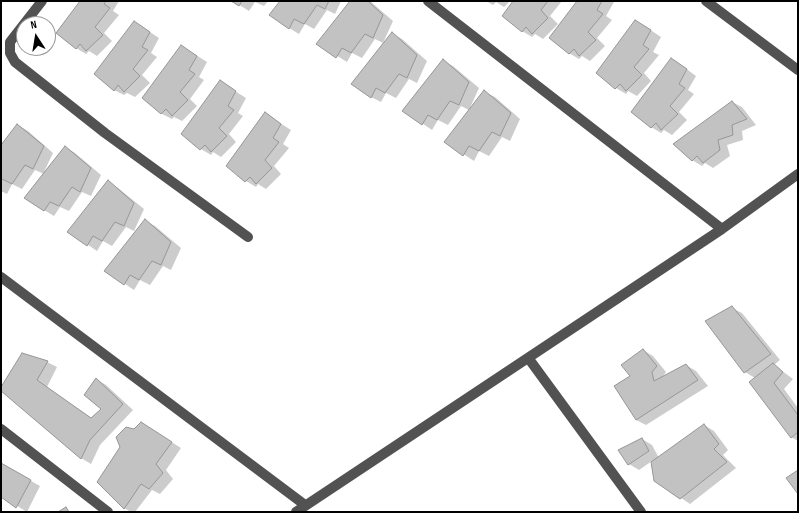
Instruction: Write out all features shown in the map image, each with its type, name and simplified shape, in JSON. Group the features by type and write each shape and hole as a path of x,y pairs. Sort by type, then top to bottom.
{"street":[{"path":"42,1 10,42 10,53 15,62 105,133 248,237"},
{"path":"428,1 722,229"},
{"path":"706,1 798,70"},
{"path":"296,512 529,359 722,229 798,174"},
{"path":"1,277 305,505"},
{"path":"529,359 641,512"},
{"path":"1,429 108,512"}],"building":[{"path":"80,1 106,1 104,4 110,8 95,27 103,35 86,51 80,44 76,49 56,33"},
{"path":"231,1 242,1 239,6"},
{"path":"280,1 329,1 325,9 317,5 304,24 294,19 289,29 269,15"},
{"path":"350,1 368,1 383,15 373,38 365,34 351,53 342,48 336,58 316,44"},
{"path":"513,1 548,1 541,10 548,18 532,34 526,27 522,32 502,16"},
{"path":"577,1 602,1 597,10 603,14 588,32 596,40 579,56 574,49 569,54 549,38"},
{"path":"635,20 651,30 643,45 649,49 634,67 642,75 626,91 620,84 615,89 596,73"},
{"path":"134,21 150,32 142,47 148,50 133,69 140,76 124,92 118,85 114,91 94,74"},
{"path":"392,32 417,55 407,78 399,74 385,93 376,88 371,98 351,84"},
{"path":"181,45 197,56 189,70 195,74 180,92 188,100 172,116 166,109 161,114 142,98"},
{"path":"671,58 687,69 679,84 685,88 670,106 678,114 661,130 656,123 651,128 631,112"},
{"path":"443,59 469,82 459,105 450,101 437,120 428,115 422,125 402,111"},
{"path":"220,80 236,91 228,106 234,110 219,128 227,136 211,152 205,145 200,150 181,134"},
{"path":"484,90 511,113 500,136 492,132 479,151 469,146 463,156 444,142"},
{"path":"732,101 747,119 732,125 733,135 718,140 720,150 703,163 697,156 692,161 673,144"},
{"path":"265,112 281,124 273,138 279,142 265,160 272,168 256,184 250,177 245,182 226,166"},
{"path":"17,124 44,146 33,169 25,165 12,184 2,179 1,181 1,145"},
{"path":"65,146 91,168 80,192 72,187 59,206 50,202 44,211 24,198"},
{"path":"108,180 134,203 124,226 115,222 102,241 93,236 87,246 67,232"},
{"path":"145,219 171,242 161,265 152,261 139,280 130,275 124,285 104,271"},
{"path":"732,306 771,354 744,373 705,321"},
{"path":"643,349 657,366 652,372 654,381 686,364 698,380 636,420 614,386 630,376 621,365"},
{"path":"22,353 48,361 37,380 91,418 101,409 84,395 96,378 123,404 90,440 81,459 1,391 1,387"},
{"path":"773,363 783,372 774,383 798,415 798,432 791,438 749,382"},
{"path":"141,422 172,442 156,464 163,473 149,489 141,484 124,509 97,482 120,447 116,437 126,427 134,429"},
{"path":"704,424 719,444 714,449 727,462 680,499 654,481 651,462"},
{"path":"642,438 649,451 628,465 618,450"},
{"path":"1,463 31,480 16,508 1,497"},
{"path":"798,470 798,494 786,478"},
{"path":"66,507 69,512 58,512"}]}
